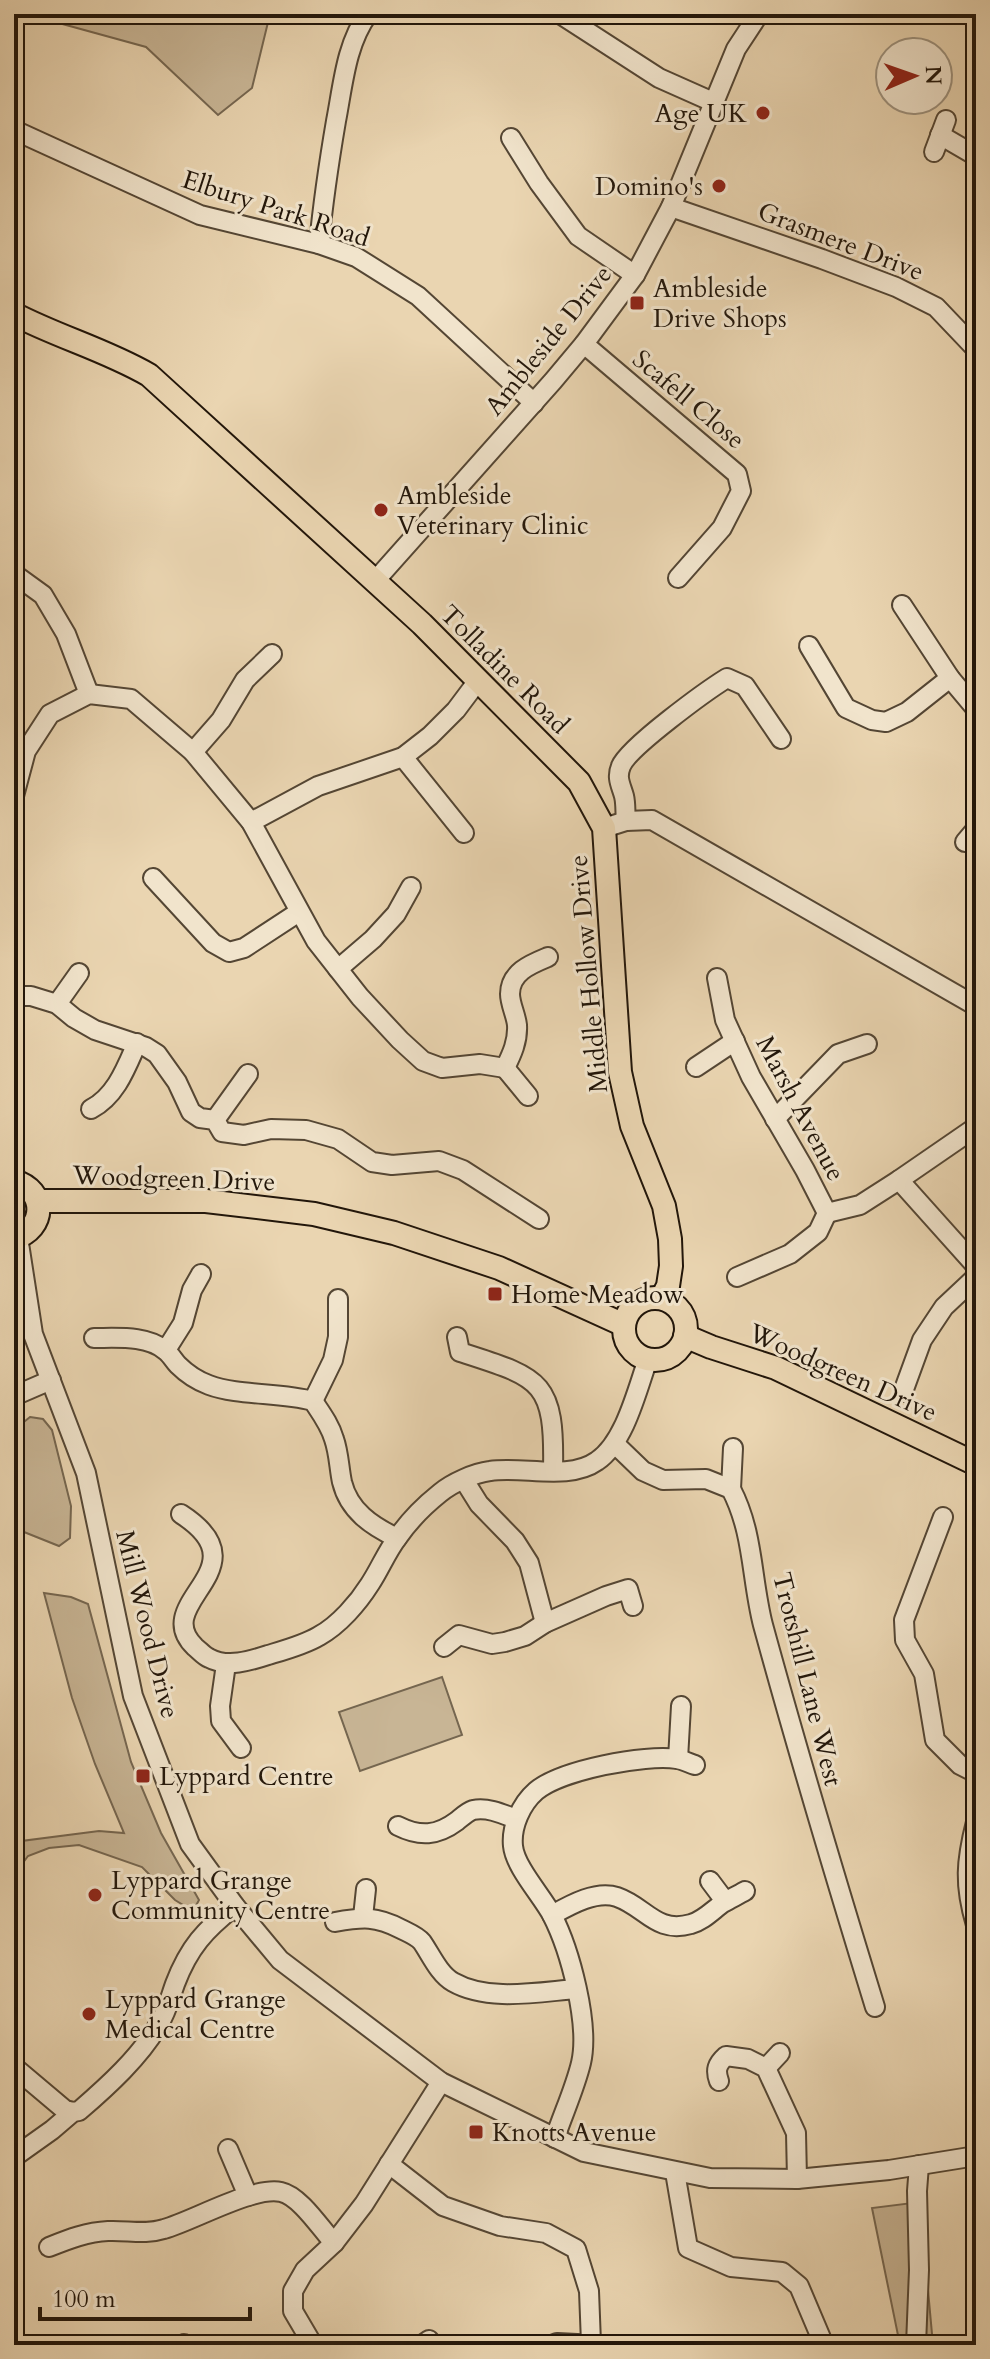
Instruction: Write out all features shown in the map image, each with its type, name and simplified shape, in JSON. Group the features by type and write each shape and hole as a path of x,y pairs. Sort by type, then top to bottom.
{"main road":[{"name":"Tolladine Road","path":"14,314 41,328 123,360 149,375 422,624 579,782 604,828"},
{"name":"Middle Hollow Drive","path":"604,828 620,1072 632,1126 664,1206 670,1239 671,1266 668,1286 662,1298"},
{"path":"14,1181 30,1188 38,1201 39,1210 29,1232 16,1237"},
{"name":"Woodgreen Drive","path":"38,1201 206,1201 314,1214 394,1233 499,1268 624,1325"},
{"path":"662,1298 675,1305 685,1320 685,1336 679,1349 665,1359 648,1359 637,1354 626,1341 624,1325 630,1310 642,1300 662,1298"},
{"name":"Woodgreen Drive","path":"685,1336 776,1368 976,1464"}],"street":[{"path":"319,244 345,70 358,28 368,14"},
{"path":"560,14 659,78 713,102"},
{"name":"Ambleside Drive","path":"374,582 534,403 584,344 635,275 671,207 736,49 759,14"},
{"name":"Elbury Park Road","path":"14,130 200,215 319,244 356,257 418,296 534,403"},
{"path":"940,135 976,156"},
{"path":"511,148 578,236 635,275"},
{"name":"Grasmere Drive","path":"671,207 896,287 936,307 976,349"},
{"name":"Scafell Close","path":"584,344 737,474 741,491 722,528 678,578"},
{"path":"14,574 43,595 66,634 89,694"},
{"path":"899,602 950,678 976,709"},
{"path":"818,650 846,708 872,720 886,722 907,712 950,678"},
{"path":"193,752 221,720 245,680 272,654"},
{"path":"626,821 625,798 618,783 622,765 701,695 727,678 745,686 781,739"},
{"path":"251,822 318,786 403,757 456,710 477,682"},
{"path":"14,796 26,751 50,714 89,694 131,699 193,752 251,822 316,941 400,1040 423,1061 442,1068 480,1064 505,1068 528,1096"},
{"path":"403,757 464,833"},
{"path":"604,828 626,821 652,820 976,1006"},
{"path":"153,878 213,943 229,952 244,948 299,912"},
{"path":"338,969 396,914 411,887"},
{"path":"505,1068 514,1051 517,1025 510,993 513,978 525,967 548,957"},
{"path":"57,1004 79,973"},
{"name":"Marsh Avenue","path":"717,978 725,1020 751,1077 827,1213 860,1205 976,1127"},
{"path":"14,996 31,996 57,1004 95,1030 137,1043 157,1054 177,1082 191,1112 200,1118 215,1120"},
{"path":"696,1067 735,1041"},
{"path":"91,1109 101,1104 120,1081 137,1043"},
{"path":"775,1119 838,1054 867,1044"},
{"path":"215,1120 248,1074"},
{"path":"215,1120 222,1132 244,1135 271,1129 306,1130 338,1139 372,1162 392,1165 439,1161 463,1170 539,1219"},
{"path":"413,1142 415,1162"},
{"path":"899,1180 976,1266"},
{"path":"737,1277 755,1260 790,1254 818,1232 827,1213"},
{"name":"Mill Wood Drive","path":"16,1237 33,1334 86,1473 133,1696 190,1844 235,1906 280,1960 441,2082 584,2152 710,2178 797,2179 889,2170 976,2156"},
{"path":"166,1350 183,1323 192,1290 201,1274"},
{"path":"903,1392 922,1340 944,1307 976,1277"},
{"path":"313,1401 333,1360 338,1337 338,1299"},
{"path":"457,1337 460,1352 519,1371 538,1386 551,1409 553,1470"},
{"path":"94,1338 117,1347 148,1342 166,1350 177,1364 209,1385 291,1395 313,1401 334,1437 342,1483 348,1497 361,1516 374,1527 397,1538"},
{"path":"181,1514 198,1525 211,1540 213,1565 206,1581 191,1600 183,1622 189,1640 207,1658 226,1664 288,1649 321,1635 344,1616 369,1585 397,1538 441,1492 489,1471 578,1471 598,1461 615,1444 648,1359"},
{"path":"14,1396 51,1380"},
{"path":"615,1444 643,1471 663,1480 706,1479 731,1489 733,1448"},
{"path":"464,1480 479,1504 515,1541 529,1563 545,1623"},
{"name":"Trotshill Lane West","path":"731,1489 747,1526 762,1620 824,1841 875,2007"},
{"path":"943,1517 907,1609 905,1640 924,1674 935,1740 960,1765 976,1773"},
{"path":"444,1647 455,1628 492,1644 525,1636 545,1623 628,1589 633,1606"},
{"path":"226,1664 221,1721 241,1748"},
{"path":"555,2138 581,2061 583,2022 566,1950 552,1915 525,1873 513,1847 516,1819 535,1792 564,1776 649,1759 686,1762 681,1706"},
{"path":"398,1826 416,1834 432,1833 446,1829 471,1811 491,1810 516,1819"},
{"path":"976,1822 968,1854 968,1892 976,1925"},
{"path":"710,1881 725,1901"},
{"path":"363,1917 366,1889"},
{"path":"552,1915 590,1897 615,1896 658,1924 676,1927 694,1924 725,1901 745,1891"},
{"path":"14,2067 65,2110 79,2111 112,2081 149,2038 166,2013 175,1983 194,1943 235,1906"},
{"path":"335,1922 363,1917 385,1920 419,1938 450,1981 474,1990 511,1993 576,1989"},
{"path":"766,2068 780,2053"},
{"path":"719,2081 716,2073 719,2062 726,2056 748,2059 766,2068 796,2133 797,2179"},
{"path":"313,2345 293,2311 293,2291 305,2270 334,2243 364,2204 441,2082"},
{"path":"14,2157 73,2112"},
{"path":"228,2149 248,2196"},
{"path":"389,2164 443,2206 500,2226 546,2233 576,2249 589,2291 594,2344 552,2345"},
{"path":"916,2345 919,2165"},
{"path":"675,2172 688,2248 731,2267 782,2272 799,2286 824,2345"},
{"path":"49,2247 82,2234 165,2229 248,2196 279,2191 294,2198 334,2243"}],"shaded area":[{"path":"26,14 270,14 252,88 218,115 146,47"},
{"path":"30,1417 43,1419 52,1430 71,1506 70,1538 59,1546 14,1528 14,1430"},
{"path":"44,1593 71,1597 88,1604 131,1762 161,1833 199,1900 193,1911 175,1900 142,1867 79,1845 49,1848 28,1856 14,1875 14,1842 99,1831 124,1833 72,1698"},
{"path":"442,1677 462,1735 360,1771 339,1712"},
{"path":"920,2202 933,2345 900,2345 872,2208"}],"place":[{"name":"Age UK","path":"763,113"},
{"name":"Domino's","path":"719,186"},
{"name":"Ambleside Drive Shops","path":"637,303"},
{"name":"Ambleside Veterinary Clinic","path":"381,510"},
{"name":"Home Meadow","path":"495,1294"},
{"name":"Lyppard Centre","path":"143,1776"},
{"name":"Lyppard Grange Community Centre","path":"95,1895"},
{"name":"Lyppard Grange Medical Centre","path":"89,2014"},
{"name":"Knotts Avenue","path":"476,2132"}]}
